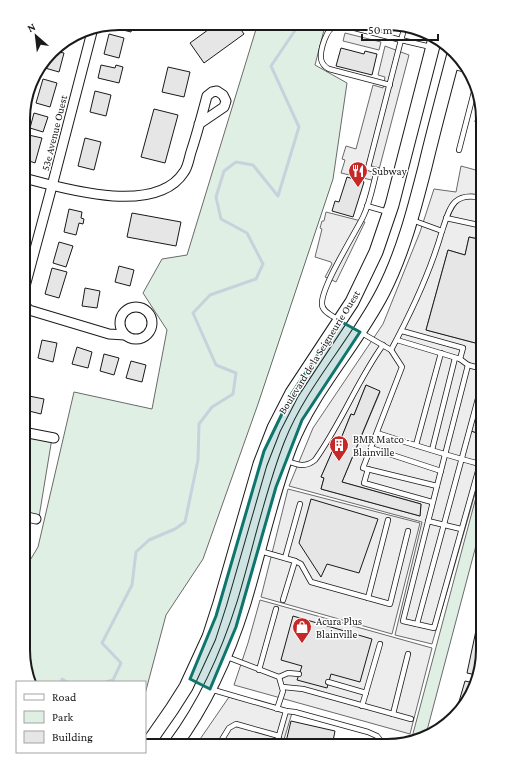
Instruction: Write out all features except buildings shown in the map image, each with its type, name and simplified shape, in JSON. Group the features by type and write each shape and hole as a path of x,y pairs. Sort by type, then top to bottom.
{"main road":[{"name":"Boulevard de la Seigneurie Ouest","path":"151,739 190,679 206,644 216,616 260,464 274,428 292,393 352,302 372,262 390,212 434,44"},
{"name":"Boulevard de la Seigneurie Ouest","path":"179,739 190,724 210,689 225,656 244,602 285,460 292,442 308,410 360,332 388,282 411,220 452,60"},
{"path":"340,321 360,332"},
{"path":"237,544 259,550"},
{"path":"190,679 210,689"}],"street":[{"name":"53e Avenue Ouest","path":"30,268 90,35"},
{"path":"30,180 52,186 106,196 127,197 165,190 178,181 186,170 199,124"},
{"path":"30,310 109,334 125,335"},
{"path":"30,433 54,438"},
{"path":"30,518 36,519"}],"lane":[{"path":"329,30 321,57 324,64 329,69 390,85"},
{"path":"360,30 401,40 432,43"},
{"path":"340,321 322,308 322,302 329,281 363,217 367,206 377,170 368,168 403,32"},
{"path":"459,150 473,97"},
{"path":"391,350 402,331 428,276 450,209 454,202 462,197 469,195 476,196"},
{"path":"367,206 390,212"},
{"path":"446,218 476,224"},
{"path":"411,220 442,231"},
{"path":"402,331 463,348 458,359 432,450"},
{"path":"360,332 391,350 402,367 364,468 437,486"},
{"path":"397,340 441,353 476,367"},
{"path":"285,460 301,466 310,464 315,460 338,423 370,364 383,345"},
{"path":"416,445 441,353"},
{"path":"468,365 403,621 434,628 476,478"},
{"path":"417,624 476,406"},
{"path":"377,433 444,455 476,463"},
{"path":"371,448 441,471"},
{"path":"368,469 364,483 432,502"},
{"path":"285,558 300,504"},
{"path":"368,598 388,520"},
{"path":"428,521 462,529"},
{"path":"259,550 301,564 310,582 390,604 408,531"},
{"path":"283,600 295,561"},
{"path":"259,670 276,609"},
{"path":"362,706 380,644"},
{"path":"393,714 408,654"},
{"path":"225,656 279,677 288,673 299,674"},
{"path":"277,709 283,687 279,677"},
{"path":"328,682 366,693"},
{"path":"283,687 296,688 411,719"},
{"path":"210,689 286,712 295,712 368,732 379,739"},
{"path":"278,739 286,712"},
{"path":"222,739 229,728 236,724 279,736"}],"highlighted area":[{"path":"340,321 360,332 302,420 276,487 236,627 210,689 190,679 216,616 264,451 292,393"}],"green space":[{"path":"256,30 324,30 315,65 347,83 333,179 258,404 203,559 166,615 146,690 146,681 36,681 32,667 30,650 30,560 38,547 74,392 152,409 167,330 143,293 162,259 187,255"},
{"path":"30,433 52,438 39,517 30,515"},
{"path":"476,497 476,545 427,729 413,735"}],"shaded area":[{"path":"345,33 381,42 379,50 343,41"},
{"path":"385,46 409,55 376,181 341,173 345,160 342,159 346,146 356,149 373,85 383,88 385,77 378,75"},
{"path":"461,166 476,170 476,238 469,237 465,255 448,250 426,330 476,343 476,415 471,431 476,433 476,490 432,644 395,635 422,522 289,486 313,428 383,324 420,232 434,189 456,192","holes":["366,385 380,392 342,482 421,504 420,516 321,489 324,478 321,477 335,445 338,446 351,414 354,415"]},
{"path":"326,212 365,222 336,282 325,277 332,264 331,262 315,257 322,229 320,228 322,221 324,221"},
{"path":"288,489 420,523 392,634 261,597"},
{"path":"260,600 432,648 410,734 234,685"},
{"path":"229,697 292,713 284,739 200,739"}],"waterway":[{"path":"110,681 113,680 121,663 102,643 132,585 136,552 149,540 175,529 185,522 198,460 199,424 212,407 233,394 236,373 216,365 193,313 210,295 256,279 263,264 247,233 221,219 216,197 224,171 236,162 253,165 278,196 299,127 271,66 295,30"},
{"path":"62,681 62,679 65,681"}],"place":[{"name":"Subway","path":"358,188"},
{"name":"BMR Matco - Blainville","path":"339,462"},
{"name":"Acura Plus Blainville","path":"302,644"}]}
